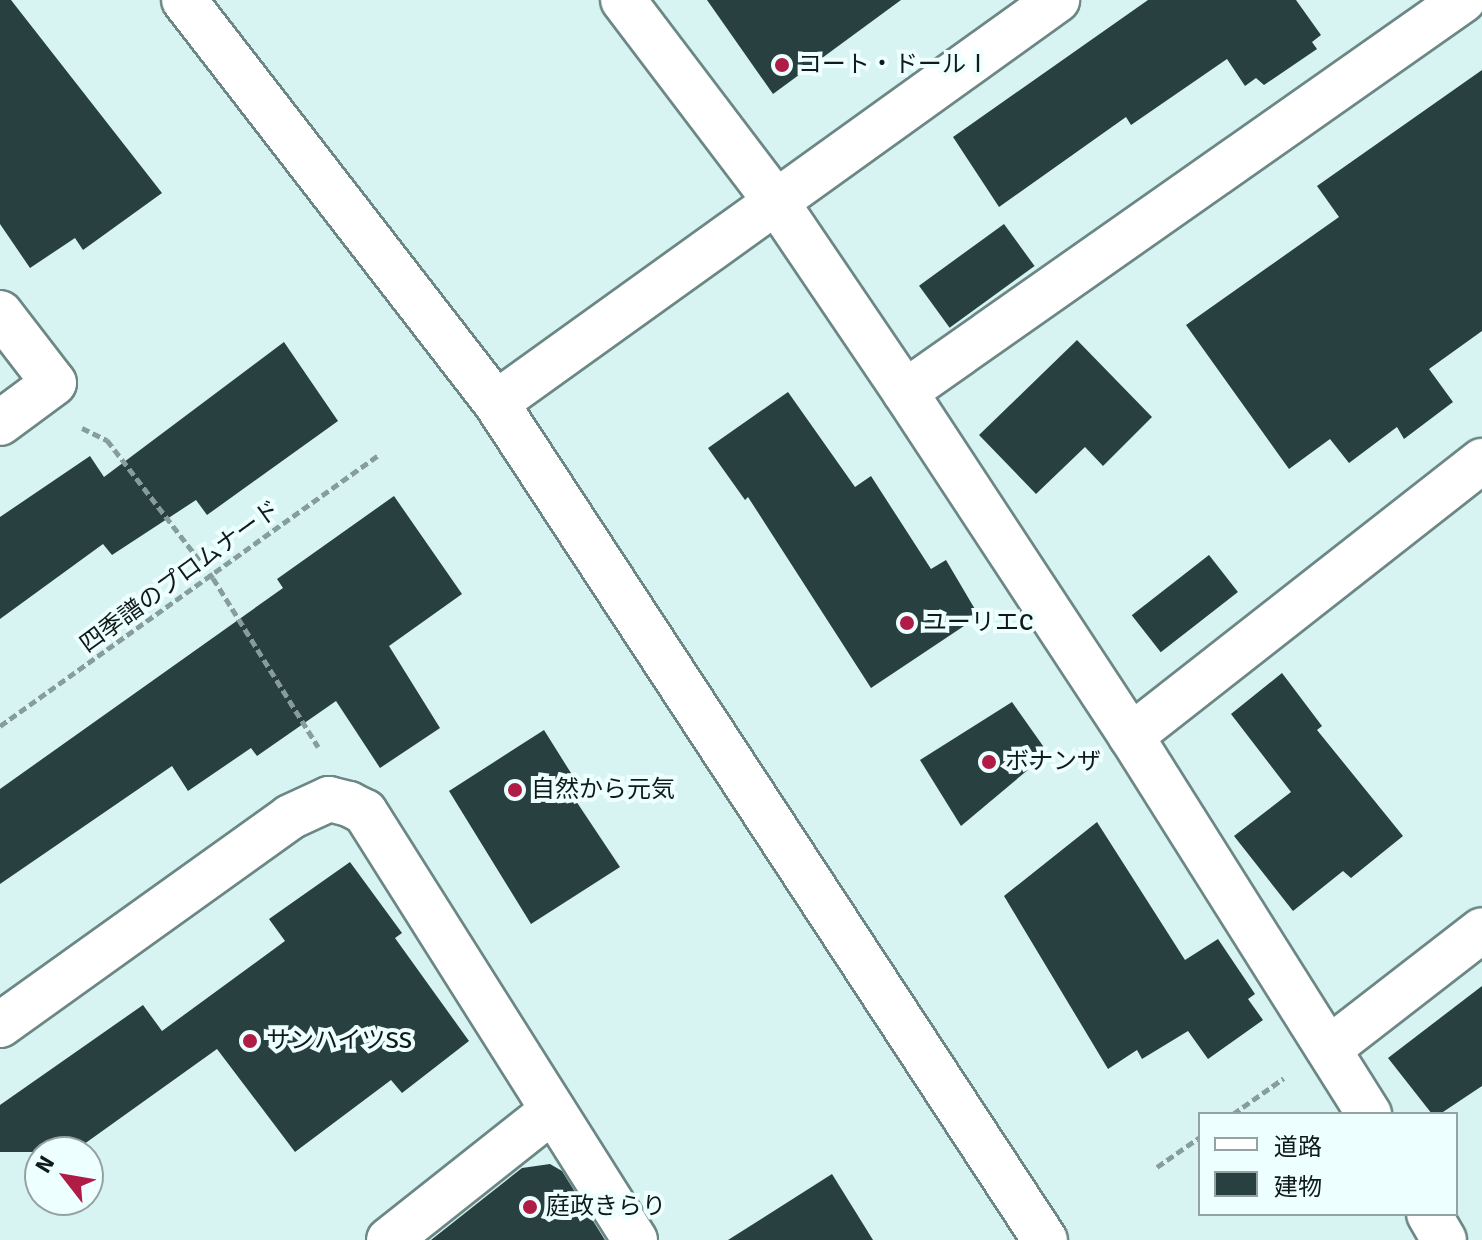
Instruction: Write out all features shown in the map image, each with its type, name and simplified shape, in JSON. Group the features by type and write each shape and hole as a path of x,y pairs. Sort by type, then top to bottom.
{"street":[{"path":"184,0 496,403 1036,1236"},
{"path":"623,0 775,200 905,392 1131,736 1314,1059 1367,1112"},
{"path":"496,403 1057,0"},
{"path":"905,392 1463,0"},
{"path":"0,313 54,383 0,423"},
{"path":"1131,736 1482,461"},
{"path":"0,1025 290,817 329,799 365,812 635,1240"},
{"path":"1314,1059 1482,930"},
{"path":"389,1240 553,1110"},
{"path":"1430,1216 1444,1240"}],"path":[{"path":"78,423 85,433 107,440 213,578 327,761"},
{"name":"四季譜のプロムナード","path":"0,726 213,578 379,455"},
{"path":"1236,1112 1314,1059"},
{"path":"1157,1167 1198,1138"}],"building":[{"path":"0,0 11,0 162,193 83,250 75,238 30,268 0,224"},
{"name":"コート・ドールⅠ","path":"707,0 901,0 773,94"},
{"path":"1148,0 1296,0 1321,35 1312,42 1317,49 1264,85 1256,78 1245,86 1227,59 1131,125 1126,117 999,207 953,137"},
{"path":"1482,70 1482,331 1429,369 1453,402 1404,439 1397,427 1349,463 1330,439 1289,469 1186,325 1339,217 1317,186"},
{"path":"1004,224 1035,266 950,328 919,286"},
{"path":"1077,340 1152,417 1103,466 1085,447 1036,494 979,435"},
{"path":"284,342 338,421 207,515 196,500 112,555 103,544 0,619 0,517 90,456 104,477"},
{"path":"788,392 855,487 871,476 931,569 946,560 979,616 871,688 748,497 745,500 708,448"},
{"path":"394,496 462,594 389,646 440,728 380,768 336,701 257,756 251,748 188,791 172,766 0,884 0,789 283,588 277,579"},
{"path":"1209,555 1238,592 1161,652 1132,615"},
{"path":"1282,673 1322,726 1317,730 1403,836 1351,878 1343,871 1293,911 1234,836 1291,792 1231,714"},
{"name":"ボナンザ","path":"1012,702 1048,753 961,826 920,760"},
{"path":"544,730 581,789 572,795 620,867 531,924 449,791"},
{"path":"1097,822 1185,960 1218,939 1255,994 1248,999 1263,1020 1208,1059 1188,1031 1142,1059 1137,1050 1108,1069 1004,896"},
{"path":"350,862 402,933 395,938 469,1041 402,1093 391,1080 295,1152 217,1049 95,1136 24,1136 24,1152 0,1152 0,1105 143,1005 162,1031 285,941 269,919"},
{"path":"1482,986 1482,1086 1443,1112 1430,1112 1388,1058"},
{"name":"庭政きらり","path":"550,1164 562,1171 605,1240 431,1240 522,1168"},
{"path":"832,1174 873,1240 728,1240"}],"place":[{"name":"コート・ドールⅠ","path":"782,65"},
{"name":"ユーリエC","path":"907,623"},
{"name":"ボナンザ","path":"989,762"},
{"name":"自然から元気","path":"515,790"},
{"name":"サンハイツSS","path":"250,1041"},
{"name":"庭政きらり","path":"530,1207"}]}
